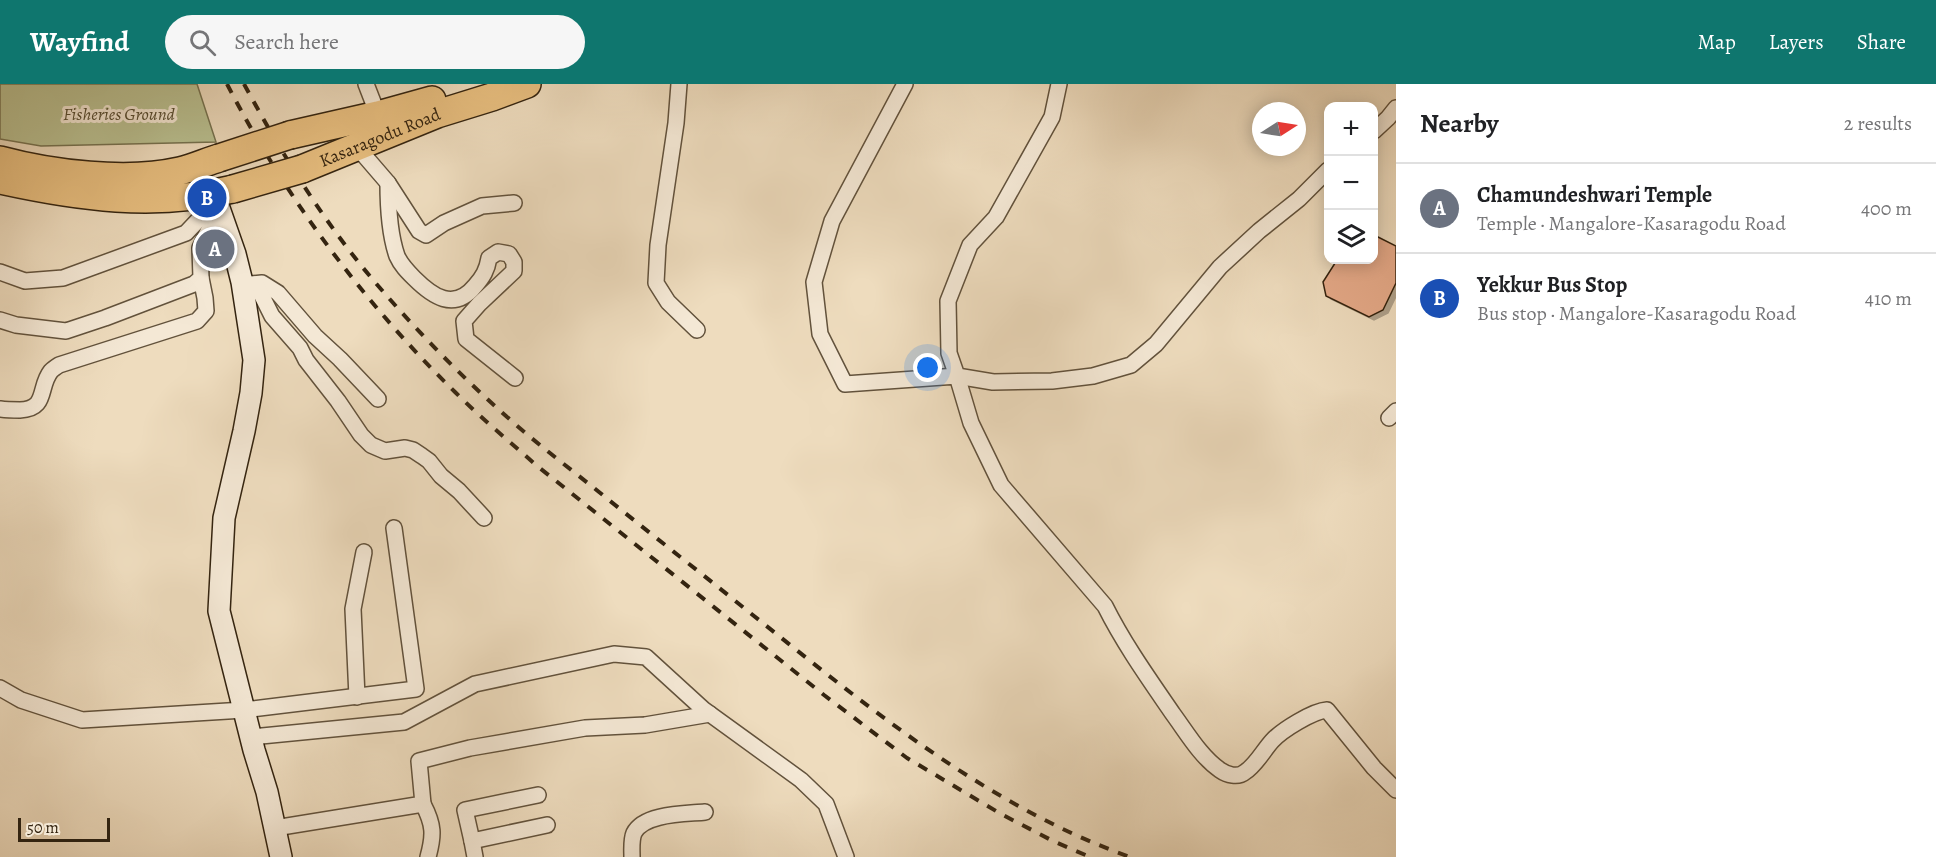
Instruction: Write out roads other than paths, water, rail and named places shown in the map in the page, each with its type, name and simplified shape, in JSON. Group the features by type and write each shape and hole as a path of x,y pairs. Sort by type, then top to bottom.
{"highway":[{"name":"Kasaragodu Road","path":"0,160 89,176 143,176 180,171 290,135 429,101 473,84"},
{"name":"Kasaragodu Road","path":"0,180 93,197 142,199 204,196 302,169 437,114 492,98 527,84"}],"street":[{"path":"366,84 378,115"},
{"path":"679,84 676,123 657,245 656,283 668,302 697,330"},
{"path":"904,84 832,221 814,282 820,333 845,384 957,376 993,382 1052,381 1093,376 1131,364 1156,344 1220,267 1324,175"},
{"path":"1059,84 1052,117 996,217 969,245 948,301 950,353 971,423 1001,485 1105,606 1116,629 1184,730 1209,761 1222,772 1234,776 1244,774 1273,740 1282,733 1318,711 1327,710 1374,768 1396,789"},
{"path":"1378,127 1396,108"},
{"path":"357,147 388,183 419,231 426,234 482,206 514,203"},
{"path":"388,183 388,206 397,255 405,269 427,292 442,299 457,299 468,295 485,274 489,258 498,252 509,254 514,262 514,271 464,321 464,329 466,339 515,378"},
{"path":"0,272 25,281 63,278 186,233 224,191"},
{"path":"0,409 29,410 42,396 51,371 59,365 196,321 206,311 201,278 200,248 224,191"},
{"path":"224,191 235,254 249,283 300,348 306,360 361,435 371,445 385,451 405,448 422,456 484,518"},
{"path":"186,233 202,243"},
{"path":"0,320 16,325 66,331 194,284 201,278"},
{"path":"249,283 262,283 278,293 315,336 378,399"},
{"path":"249,283 254,360 251,393 224,518 219,611 267,792 281,857"},
{"path":"0,688 21,700 82,720 244,710 416,688 394,528"},
{"path":"357,697 352,609 364,552"},
{"path":"251,736 404,722 475,684 614,654 646,657 710,714 801,780 826,804 846,857"},
{"path":"428,857 433,840 429,816 423,804 419,761 470,748 585,728 645,725 710,714"},
{"path":"475,857 465,810 538,795"},
{"path":"275,828 423,804"},
{"path":"632,857 634,834 640,826 653,818 705,812"},
{"path":"472,841 547,825"}],"railway":[{"path":"227,84 275,168 301,208 358,285 421,358 485,420 536,465 824,695 907,758 1001,814 1090,857"},
{"path":"244,84 306,190 360,264 441,354 517,426 834,680 927,749 1025,810 1076,835 1130,857"}],"place":[{"name":"Yekkur Bus Stop","path":"207,198"},
{"name":"Chamundeshwari Temple","path":"215,249"}],"park label":[{"name":"Fisheries Ground","path":"119,114"}]}
